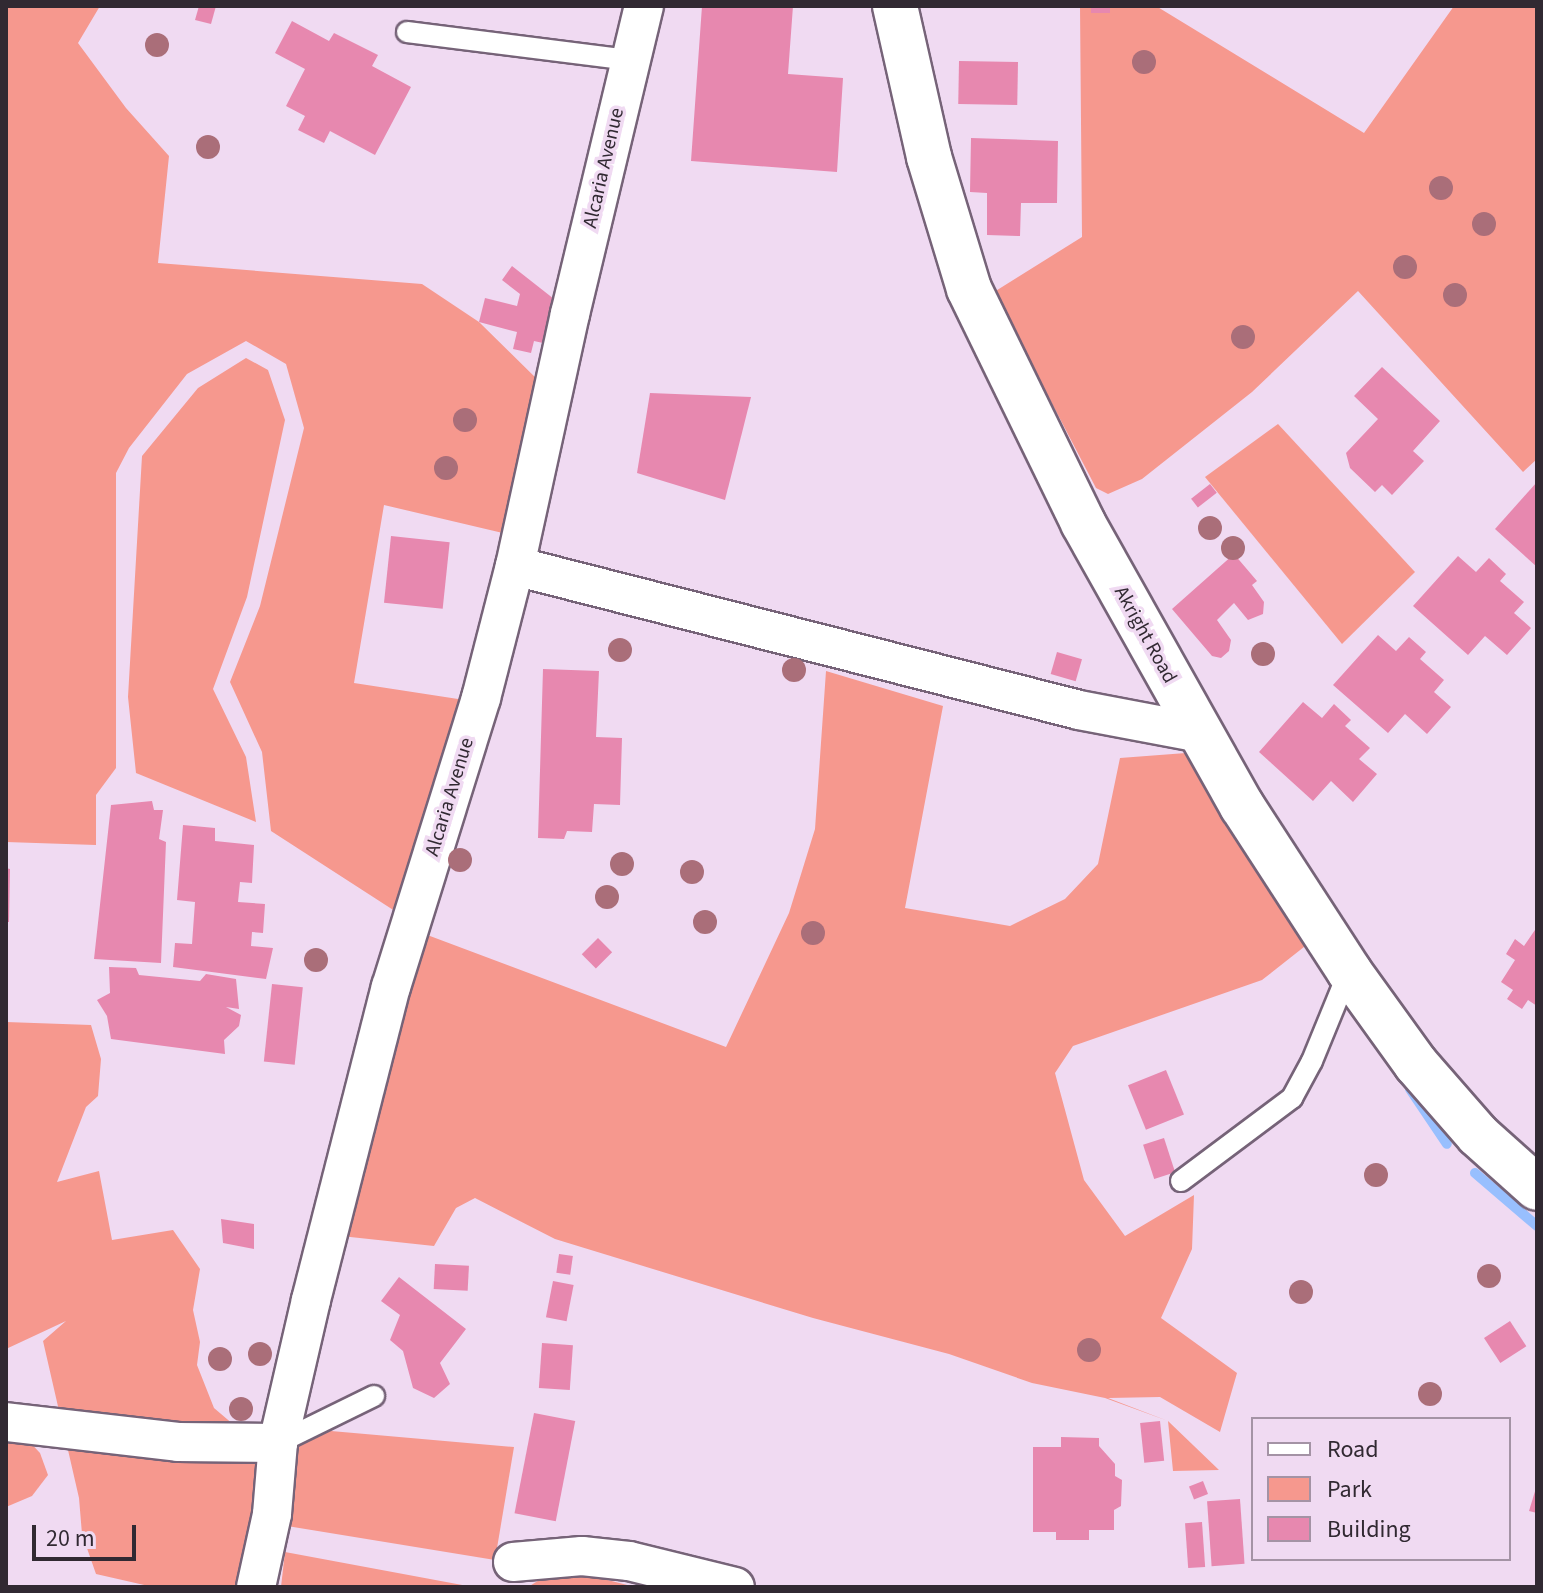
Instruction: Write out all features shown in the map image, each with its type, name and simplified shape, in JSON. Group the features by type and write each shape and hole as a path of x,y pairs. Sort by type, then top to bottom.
{"street":[{"name":"Alcaria Avenue","path":"256,1587 272,1514 278,1443 391,987 481,698 515,566 628,60 644,6"},
{"name":"Akright Road","path":"895,6 929,157 969,289 1076,510 1242,806 1349,971 1416,1064 1478,1135 1537,1188"},
{"path":"515,566 1079,710 1201,733"},
{"path":"6,1422 178,1442 278,1443"},
{"path":"513,1562 598,1558 674,1569 735,1587"}],"lane":[{"path":"407,32 628,60"},
{"path":"1181,1181 1292,1098 1312,1061 1349,971"},
{"path":"278,1443 374,1396"}],"green space":[{"path":"6,6 100,6 78,43 126,108 169,156 158,263 422,284 479,322 542,384 507,534 384,505 354,683 471,701 401,915 271,831 262,752 230,682 260,606 304,428 286,364 246,341 187,374 129,448 116,473 116,768 96,795 96,845 6,842"},
{"path":"1080,6 1156,6 1364,133 1454,6 1537,6 1537,459 1523,472 1358,291 1252,392 1142,479 1108,494 1096,488 994,292 1082,237"},
{"path":"246,358 268,370 285,420 247,597 213,689 246,757 256,822 136,773 128,697 142,456 198,388"},
{"path":"1278,424 1415,572 1342,644 1205,477"},
{"path":"826,671 943,706 905,908 1010,926 1065,899 1098,864 1120,758 1186,753 1309,943 1262,980 1073,1046 1055,1073 1084,1180 1125,1236 1194,1195 1192,1249 1161,1318 1237,1373 1220,1432 1160,1397 1108,1398 1168,1421 1105,1398 1032,1383 949,1354 813,1318 555,1239 475,1198 456,1208 434,1246 341,1236 422,933 726,1047 789,913 815,829"},
{"path":"6,1022 91,1025 101,1059 98,1096 86,1107 57,1182 99,1171 112,1240 173,1230 200,1269 193,1310 200,1342 197,1365 214,1408 261,1448 249,1587 153,1587 96,1574 82,1534 79,1498 43,1341 66,1321 6,1349"},
{"path":"1168,1421 1219,1470 1173,1471"},
{"path":"297,1428 514,1447 495,1560 281,1525"},
{"path":"6,1429 24,1436 40,1453 48,1475 32,1496 6,1507"},
{"path":"285,1552 473,1587 281,1587"},
{"path":"588,1575 635,1587 528,1587 541,1579"}],"building":[{"path":"199,6 216,6 211,24 195,20"},
{"path":"702,6 793,6 788,74 843,78 837,172 691,161"},
{"path":"1091,6 1110,6 1110,13 1091,13"},
{"path":"292,21 329,41 334,33 378,55 372,66 411,87 375,155 330,131 324,143 298,130 305,116 286,106 305,69 275,53"},
{"path":"959,61 1018,62 1017,105 958,104"},
{"path":"971,138 1058,141 1057,203 1021,203 1020,236 987,235 987,193 970,192"},
{"path":"512,266 554,299 543,343 534,341 531,353 513,349 517,332 479,322 485,298 517,306 520,294 502,280"},
{"path":"1382,367 1440,421 1413,451 1424,461 1392,495 1382,485 1375,492 1350,468 1346,453 1378,419 1354,396"},
{"path":"650,393 751,397 725,500 637,473"},
{"path":"1537,482 1537,567 1495,529"},
{"path":"1210,484 1217,493 1198,507 1191,499"},
{"path":"391,536 450,542 443,609 384,603"},
{"path":"1234,554 1257,581 1252,585 1264,602 1263,614 1248,620 1234,603 1217,620 1231,640 1229,651 1221,658 1212,656 1172,609"},
{"path":"1458,556 1476,572 1489,558 1506,574 1500,581 1524,602 1514,613 1531,628 1507,655 1485,636 1468,655 1413,606"},
{"path":"1378,635 1396,651 1409,637 1426,652 1420,659 1444,680 1434,692 1451,707 1427,734 1405,714 1388,733 1333,685"},
{"path":"1057,652 1082,659 1076,681 1051,674"},
{"path":"543,669 599,671 596,737 622,738 620,805 594,804 592,832 567,831 564,839 538,838"},
{"path":"1303,702 1322,718 1334,704 1351,720 1345,726 1370,748 1359,759 1377,774 1353,802 1331,781 1313,801 1259,752"},
{"path":"152,801 154,810 163,810 159,839 166,842 161,963 94,959 111,805"},
{"path":"183,825 215,828 215,841 254,845 252,883 240,882 238,902 265,904 263,933 252,932 251,946 273,948 266,979 173,967 175,943 192,944 195,902 177,900"},
{"path":"6,868 10,869 9,922 6,922"},
{"path":"1537,927 1537,1006 1528,1000 1522,1009 1507,999 1513,990 1501,982 1515,960 1506,954 1515,939 1524,946"},
{"path":"598,938 612,952 596,968 582,954"},
{"path":"109,967 136,968 139,975 200,981 206,974 236,979 239,1009 226,1007 241,1015 239,1026 224,1040 225,1054 111,1039 107,1016 97,1000 110,993"},
{"path":"272,984 303,987 295,1065 264,1062"},
{"path":"1166,1070 1184,1115 1146,1130 1128,1085"},
{"path":"1164,1138 1175,1172 1154,1179 1143,1145"},
{"path":"221,1219 254,1224 254,1249 223,1243"},
{"path":"559,1254 573,1256 570,1275 556,1273"},
{"path":"435,1264 469,1266 468,1291 434,1289"},
{"path":"399,1277 466,1329 440,1363 450,1384 434,1398 413,1388 403,1351 390,1340 400,1315 381,1301"},
{"path":"553,1281 574,1285 567,1321 546,1317"},
{"path":"1510,1321 1526,1346 1500,1363 1484,1338"},
{"path":"542,1343 573,1345 570,1390 539,1388"},
{"path":"534,1413 575,1421 556,1521 515,1513"},
{"path":"1160,1421 1164,1461 1144,1463 1140,1423"},
{"path":"1061,1437 1099,1438 1099,1446 1115,1464 1115,1476 1122,1480 1121,1506 1114,1510 1114,1530 1089,1530 1089,1540 1056,1540 1056,1532 1033,1532 1033,1447 1061,1447"},
{"path":"1203,1481 1208,1494 1194,1499 1189,1486"},
{"path":"1537,1488 1537,1513 1529,1511"},
{"path":"1240,1499 1245,1564 1212,1566 1207,1501"},
{"path":"1202,1522 1205,1567 1188,1568 1185,1523"}],"waterway":[{"path":"1410,1089 1447,1144"},
{"path":"1475,1173 1537,1226"}]}
